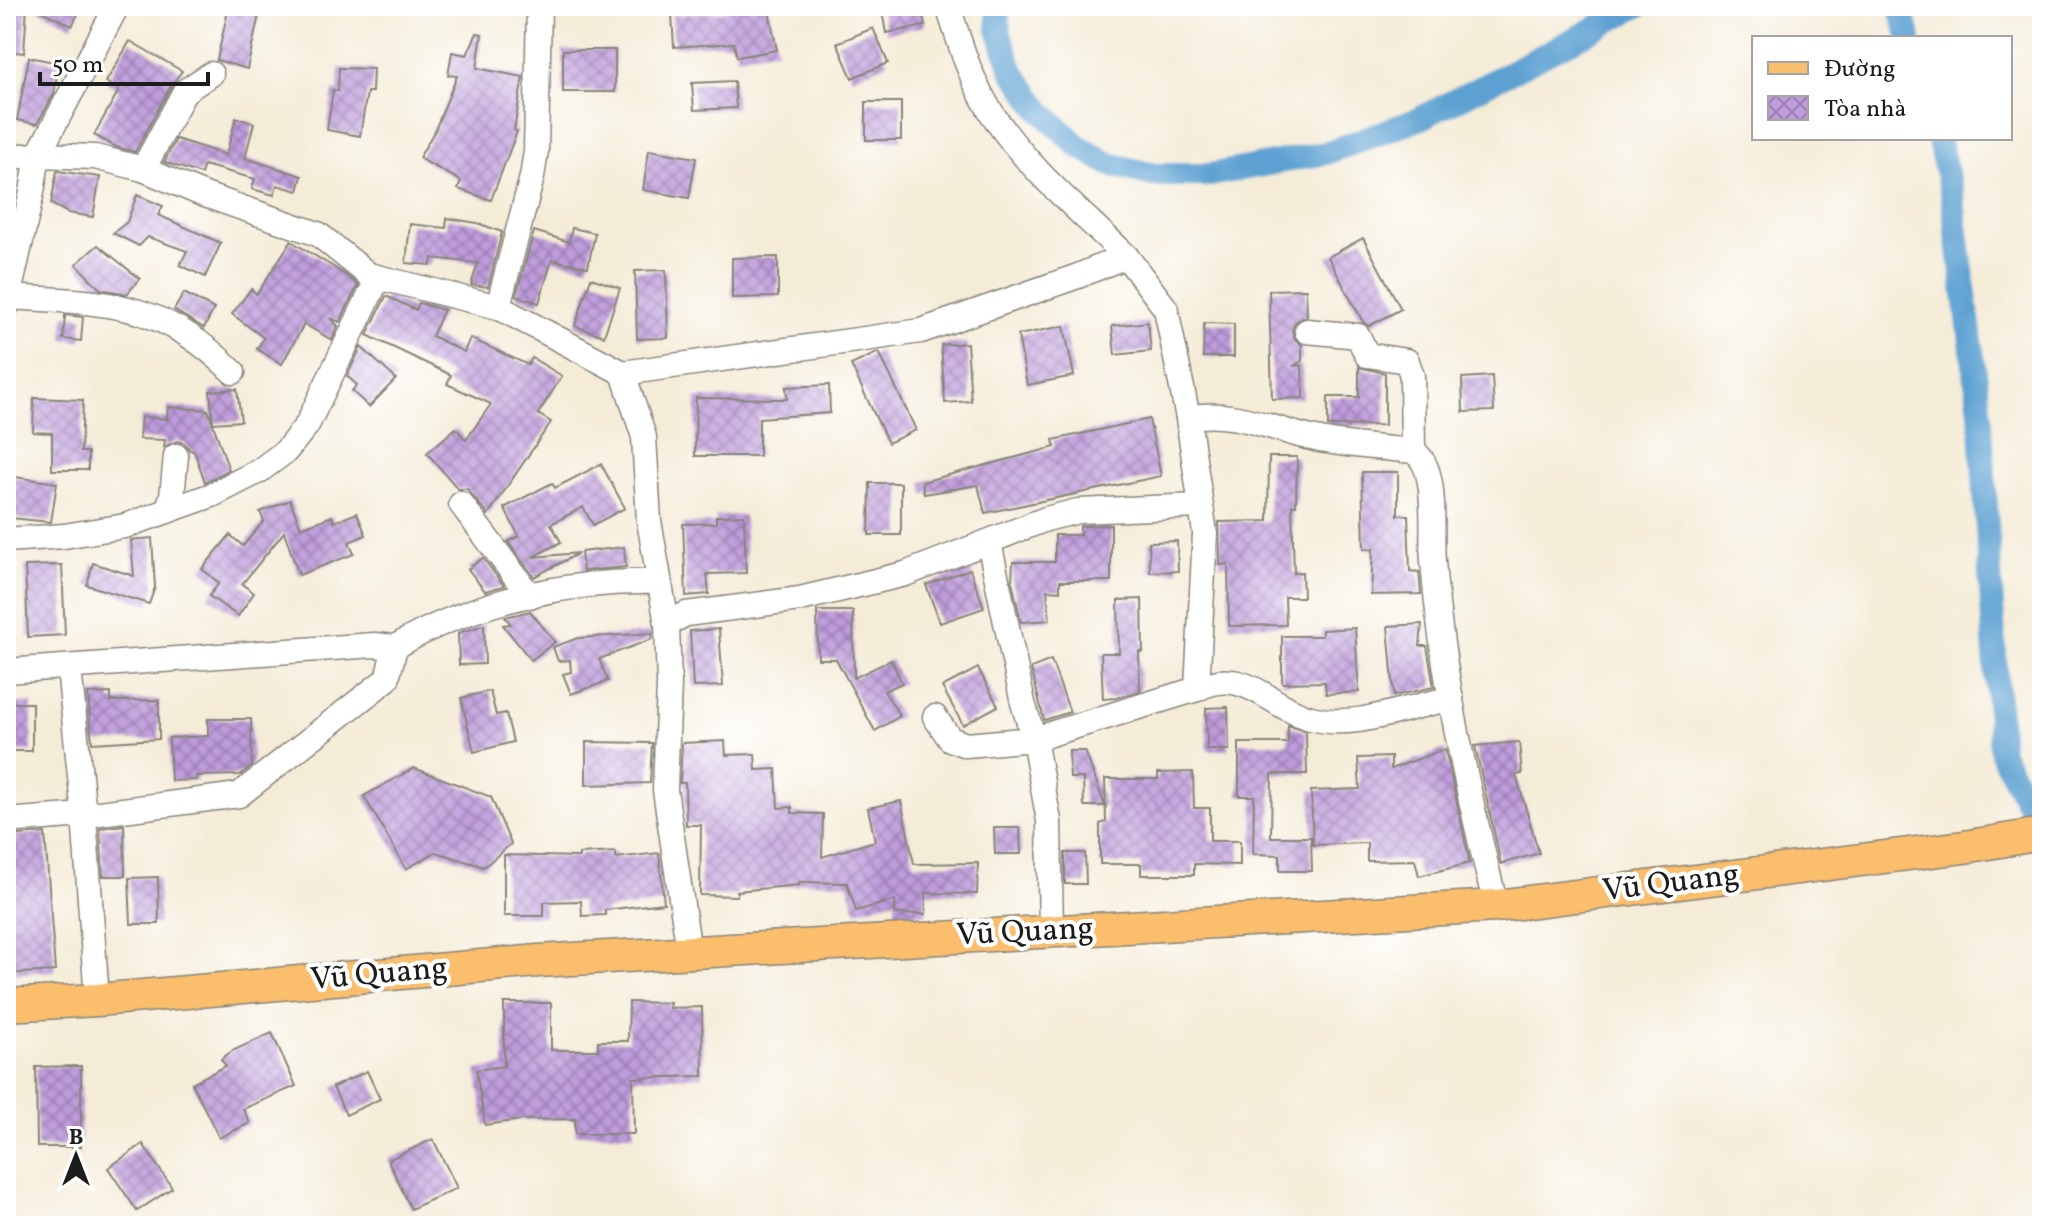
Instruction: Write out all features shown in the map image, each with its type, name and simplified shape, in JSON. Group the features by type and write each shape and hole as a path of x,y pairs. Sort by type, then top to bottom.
{"main road":[{"name":"Vũ Quang","path":"6,1005 97,1000 538,961 1496,906 1964,847 2042,834"}],"street":[{"path":"117,6 38,155 7,302 100,303 147,313 201,341 233,372"},
{"path":"498,307 536,151 539,6"},
{"path":"948,6 967,67 993,115 1037,169 1126,256 1166,309 1188,418 1205,533 1197,689"},
{"path":"143,169 185,91 211,74"},
{"path":"6,157 95,157 143,169 202,194 318,234 369,275 498,307 623,373 921,331 1126,256"},
{"path":"6,540 125,526 212,495 286,451 307,425 378,278"},
{"path":"1307,331 1358,336 1367,355 1407,361 1412,376 1413,451"},
{"path":"623,373 644,437 649,521 667,624 669,684 665,790 689,952"},
{"path":"1188,418 1224,415 1324,441 1413,451 1421,456 1428,470 1436,597 1451,699 1467,787 1496,906"},
{"path":"167,511 172,496 176,456"},
{"path":"461,504 530,596"},
{"path":"667,624 686,614 800,599 905,574 1046,519 1078,511 1200,506"},
{"path":"989,542 1023,703 1034,739 1049,821 1051,932"},
{"path":"6,671 374,645 395,647 433,628 530,596 588,584 659,582"},
{"path":"6,821 84,815 239,795 387,679 395,647"},
{"path":"69,668 84,815 97,1000"},
{"path":"935,717 950,739 966,745 1034,739 1223,682 1246,684 1296,713 1314,719 1365,719 1451,699"}],"building":[{"path":"6,6 27,6 24,53 6,51"},
{"path":"31,6 82,6 72,26"},
{"path":"229,6 261,6 247,69 217,60"},
{"path":"727,6 768,6 777,50 737,57 734,43 674,47 672,15 728,11"},
{"path":"881,6 921,6 925,26 886,33"},
{"path":"873,28 888,63 852,78 837,43"},
{"path":"477,33 482,34 477,68 523,77 514,130 517,131 491,200 458,189 461,181 419,158 435,130 457,76 448,75 452,52 467,55"},
{"path":"130,41 182,71 135,152 116,147 94,135 119,90 106,82"},
{"path":"563,50 615,50 615,92 563,92"},
{"path":"29,57 59,63 54,94 37,124 17,120"},
{"path":"339,68 373,69 372,92 367,92 360,136 327,130 333,90 338,91"},
{"path":"734,81 736,108 694,110 692,83"},
{"path":"866,102 901,102 901,140 866,140"},
{"path":"236,118 254,123 245,158 302,176 298,191 277,185 274,195 252,189 255,179 204,165 201,174 164,162 176,139 226,155"},
{"path":"649,150 696,158 689,198 643,190"},
{"path":"57,171 100,177 93,217 68,213 51,204"},
{"path":"137,195 163,206 158,215 221,243 205,277 180,265 187,251 148,237 139,246 113,233 127,222"},
{"path":"447,218 477,223 502,232 488,287 471,285 478,263 432,258 431,265 406,263 410,224 446,228"},
{"path":"572,228 595,233 588,267 552,260 539,303 516,296 534,231 569,242"},
{"path":"1363,238 1401,309 1369,326 1363,322 1328,257"},
{"path":"291,241 358,285 340,322 330,318 338,326 332,340 304,324 282,364 257,349 264,338 232,314 251,289 257,294"},
{"path":"98,245 140,279 127,294 100,289 76,264"},
{"path":"778,257 778,297 732,298 732,258"},
{"path":"666,270 668,338 637,339 635,271"},
{"path":"591,278 620,288 604,336 575,326"},
{"path":"1306,289 1307,316 1295,322 1292,330 1294,338 1302,345 1302,361 1293,366 1302,365 1303,398 1272,399 1269,290"},
{"path":"184,293 214,309 204,328 174,310"},
{"path":"386,296 416,310 419,303 444,310 432,336 464,352 470,338 528,365 532,358 562,376 538,414 551,422 488,515 467,489 458,489 427,453 456,428 466,440 491,404 447,384 451,375 367,335"},
{"path":"65,315 83,317 81,341 63,339"},
{"path":"1148,322 1151,351 1115,355 1112,326"},
{"path":"1204,323 1234,324 1234,357 1203,357"},
{"path":"1064,326 1074,376 1027,385 1018,335"},
{"path":"967,343 971,401 945,403 941,345"},
{"path":"361,347 396,379 369,407 352,391 357,385 347,376"},
{"path":"879,352 916,430 888,443 851,365"},
{"path":"1359,367 1385,373 1385,425 1328,426 1328,397 1359,397"},
{"path":"1492,376 1494,411 1463,412 1462,378"},
{"path":"829,385 830,413 759,418 759,456 695,456 696,398 787,399 786,387"},
{"path":"237,389 241,421 213,423 210,391"},
{"path":"34,398 83,400 81,452 88,452 88,470 52,470 52,433 33,432"},
{"path":"168,407 208,410 229,470 205,482 194,451 184,443 177,441 164,447 165,440 139,439 141,417 167,419"},
{"path":"1149,419 1161,476 985,513 978,485 924,494 922,482 1055,447 1053,440"},
{"path":"1269,457 1297,457 1296,505 1292,505 1294,573 1302,572 1303,597 1285,597 1286,625 1229,626 1228,564 1220,565 1219,522 1268,521"},
{"path":"601,464 625,508 593,525 583,507 551,524 561,542 533,557 579,553 534,577 508,542 519,536 504,508 552,483 555,488"},
{"path":"1362,472 1398,472 1398,515 1408,515 1410,571 1419,572 1421,594 1371,595 1373,549 1364,549"},
{"path":"15,477 57,483 51,522 10,518"},
{"path":"870,483 901,483 901,535 869,535"},
{"path":"290,500 301,528 332,516 334,522 357,513 366,535 349,542 354,554 299,575 284,532 242,584 254,593 238,616 209,596 219,583 202,569 230,535 243,546 264,521 260,512"},
{"path":"744,515 746,573 707,574 709,594 686,596 683,524 716,523 716,516"},
{"path":"1111,525 1111,581 1060,581 1060,591 1047,590 1050,620 1021,622 1012,581 1013,562 1055,562 1055,535 1080,535 1080,526"},
{"path":"152,538 155,587 149,604 87,585 93,563 134,576 131,540"},
{"path":"1177,541 1178,571 1150,572 1149,542"},
{"path":"624,547 626,567 583,571 581,552"},
{"path":"483,558 504,586 485,591 468,569"},
{"path":"62,565 65,635 28,637 25,566"},
{"path":"970,569 984,608 940,623 926,585"},
{"path":"1142,599 1140,691 1103,699 1101,653 1119,653 1118,600"},
{"path":"530,611 555,642 531,660 503,625 511,624 505,617"},
{"path":"817,611 853,611 854,678 891,660 902,683 884,691 900,716 875,731 836,659 818,659"},
{"path":"1422,624 1420,646 1427,646 1434,687 1394,696 1388,626"},
{"path":"484,625 485,664 459,665 458,633"},
{"path":"1355,628 1359,692 1326,694 1325,682 1282,683 1282,636 1322,636 1322,630"},
{"path":"719,629 723,686 693,687 690,631"},
{"path":"652,633 652,639 599,659 608,681 571,694 563,674 571,672 570,660 558,661 553,647 578,638"},
{"path":"1051,660 1070,712 1044,720 1031,668"},
{"path":"978,668 998,706 963,725 942,687"},
{"path":"490,691 496,715 506,713 513,742 474,752 461,698"},
{"path":"111,693 111,701 159,700 159,739 92,743 88,694"},
{"path":"6,703 32,703 32,751 6,751"},
{"path":"1228,707 1229,750 1207,750 1206,708"},
{"path":"208,719 251,719 252,766 240,775 196,776 197,780 171,781 169,738 208,736"},
{"path":"1288,725 1306,732 1307,774 1272,774 1271,837 1311,837 1312,871 1280,871 1280,855 1253,854 1254,796 1239,796 1239,743 1288,743"},
{"path":"725,741 726,755 755,754 756,770 776,769 778,808 792,807 792,813 823,814 822,857 875,841 868,808 901,801 914,864 978,863 977,894 926,893 926,914 895,914 895,900 856,911 847,883 799,882 799,885 737,891 737,896 700,895 701,825 686,825 685,783 680,783 682,743"},
{"path":"586,742 652,743 650,783 586,785"},
{"path":"1519,742 1522,774 1516,775 1539,853 1501,864 1475,746"},
{"path":"1445,749 1470,863 1419,876 1415,860 1367,861 1367,843 1313,845 1311,791 1360,789 1358,758 1391,757 1391,769"},
{"path":"1069,751 1085,751 1105,806 1084,806 1083,778 1070,778"},
{"path":"414,768 491,797 511,844 484,867 436,852 406,869 364,796"},
{"path":"1193,772 1194,808 1210,808 1210,841 1240,841 1240,865 1194,864 1194,875 1141,875 1141,864 1100,864 1100,824 1106,822 1105,779 1158,779 1158,773"},
{"path":"124,825 125,876 103,876 100,828"},
{"path":"994,828 1020,828 1021,854 995,854"},
{"path":"45,833 55,971 6,974 6,836"},
{"path":"616,852 616,858 659,853 664,903 605,910 605,915 582,916 581,901 544,902 544,916 504,916 504,855 579,857 579,854"},
{"path":"1065,853 1085,853 1086,884 1065,884"},
{"path":"158,877 159,924 131,924 129,878"},
{"path":"629,1002 670,1003 669,1008 702,1007 703,1076 633,1078 634,1134 575,1134 575,1119 521,1120 485,1125 476,1070 504,1066 504,1003 551,1003 551,1050 598,1050 598,1041 628,1041"},
{"path":"272,1033 296,1086 243,1109 250,1123 219,1138 192,1083 226,1066 221,1059 232,1051"},
{"path":"81,1066 81,1147 37,1147 36,1067"},
{"path":"367,1071 380,1099 346,1115 333,1087"},
{"path":"433,1139 457,1188 411,1209 388,1160"},
{"path":"143,1144 172,1188 137,1211 108,1168"}],"waterway":[{"path":"997,6 999,32 1013,72 1041,111 1077,145 1109,164 1153,175 1210,175 1326,153 1419,119 1638,6"},
{"path":"1899,6 1909,36"},
{"path":"1938,140 1952,194 1980,411 2001,753 2042,831"}]}
